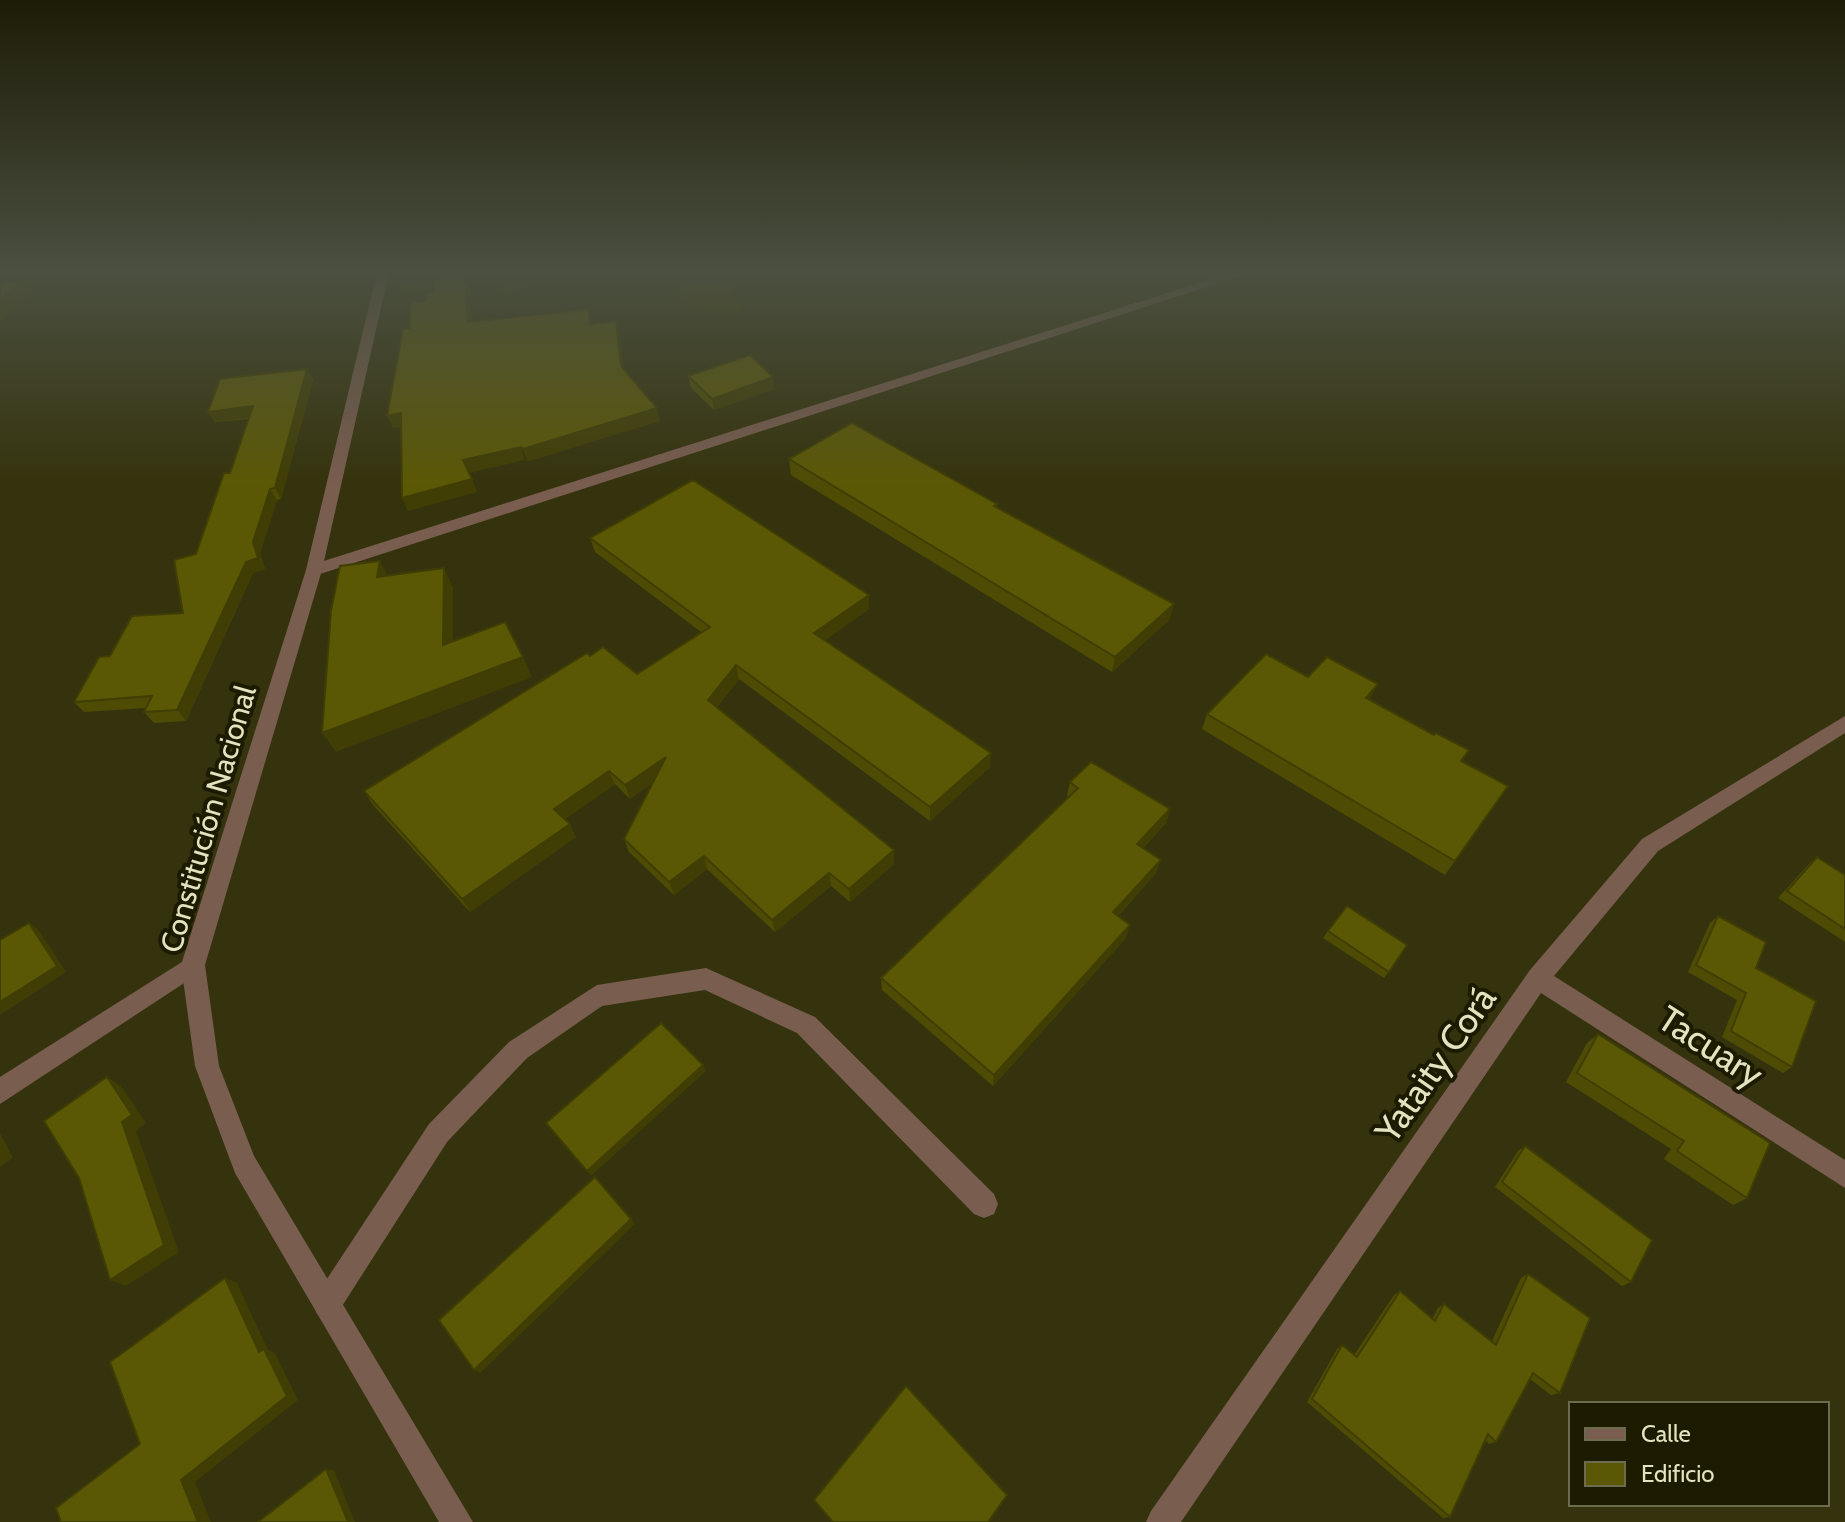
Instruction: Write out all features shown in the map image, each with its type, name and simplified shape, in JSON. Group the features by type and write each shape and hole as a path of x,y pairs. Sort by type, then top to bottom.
{"street":[{"name":"Constitución Nacional","path":"367,343 314,570 193,965 207,1066 244,1164 457,1522"},
{"path":"314,570 1025,343"},
{"name":"Yataity Corá","path":"1162,1522 1538,978 1650,845 1845,723"},
{"path":"0,1092 193,965"},
{"name":"Tacuary","path":"1538,978 1845,1175"},
{"path":"327,1304 438,1133 518,1050 597,996 706,979 806,1025 984,1204"}],"building":[{"path":"400,343 618,343 621,366 657,408 523,449 463,460 472,479 402,498 401,413 387,416"},
{"path":"750,355 773,377 712,399 688,376"},
{"path":"307,369 275,488 270,489 253,542 258,558 246,562 177,710 144,712 152,696 74,702 99,657 110,656 132,616 183,613 174,560 196,554 224,473 230,473 253,406 208,412 220,379"},
{"path":"852,423 997,504 994,506 1174,604 1115,657 789,459"},
{"path":"693,480 869,595 814,633 991,753 930,807 736,665 708,700 894,850 849,889 829,873 772,920 704,856 669,882 624,839 666,757 625,785 609,771 554,809 570,824 462,899 364,791 587,653 590,656 603,647 637,674 710,627 590,538"},
{"path":"380,561 377,577 444,568 443,645 505,622 523,657 322,733 331,611 340,566"},
{"path":"1266,654 1308,677 1327,657 1378,684 1366,698 1469,750 1461,761 1508,786 1455,861 1207,714"},
{"path":"1091,762 1170,809 1137,844 1161,860 1113,912 1130,925 994,1075 881,978 1078,788 1070,782"},
{"path":"1817,857 1845,875 1845,929 1787,891"},
{"path":"1347,906 1407,945 1389,972 1328,931"},
{"path":"1718,916 1766,942 1756,968 1816,1001 1792,1067 1731,1031 1746,993 1696,965"},
{"path":"29,923 57,966 0,1002 0,940"},
{"path":"661,1023 703,1065 587,1171 546,1123"},
{"path":"1598,1034 1770,1143 1747,1198 1677,1151 1684,1141 1577,1073"},
{"path":"107,1077 132,1115 122,1122 164,1245 110,1280 79,1178 44,1121"},
{"path":"1525,1146 1652,1240 1631,1282 1502,1182"},
{"path":"595,1177 631,1219 474,1370 439,1320"},
{"path":"1528,1274 1590,1318 1560,1393 1533,1373 1496,1442 1488,1434 1450,1517 1312,1399 1342,1345 1357,1357 1400,1291 1435,1321 1444,1304 1496,1345"},
{"path":"225,1278 259,1352 264,1349 287,1396 181,1480 198,1522 61,1522 56,1508 140,1444 110,1362"},
{"path":"906,1386 1007,1495 988,1522 833,1522 814,1500"},
{"path":"326,1469 348,1522 258,1522"}]}
